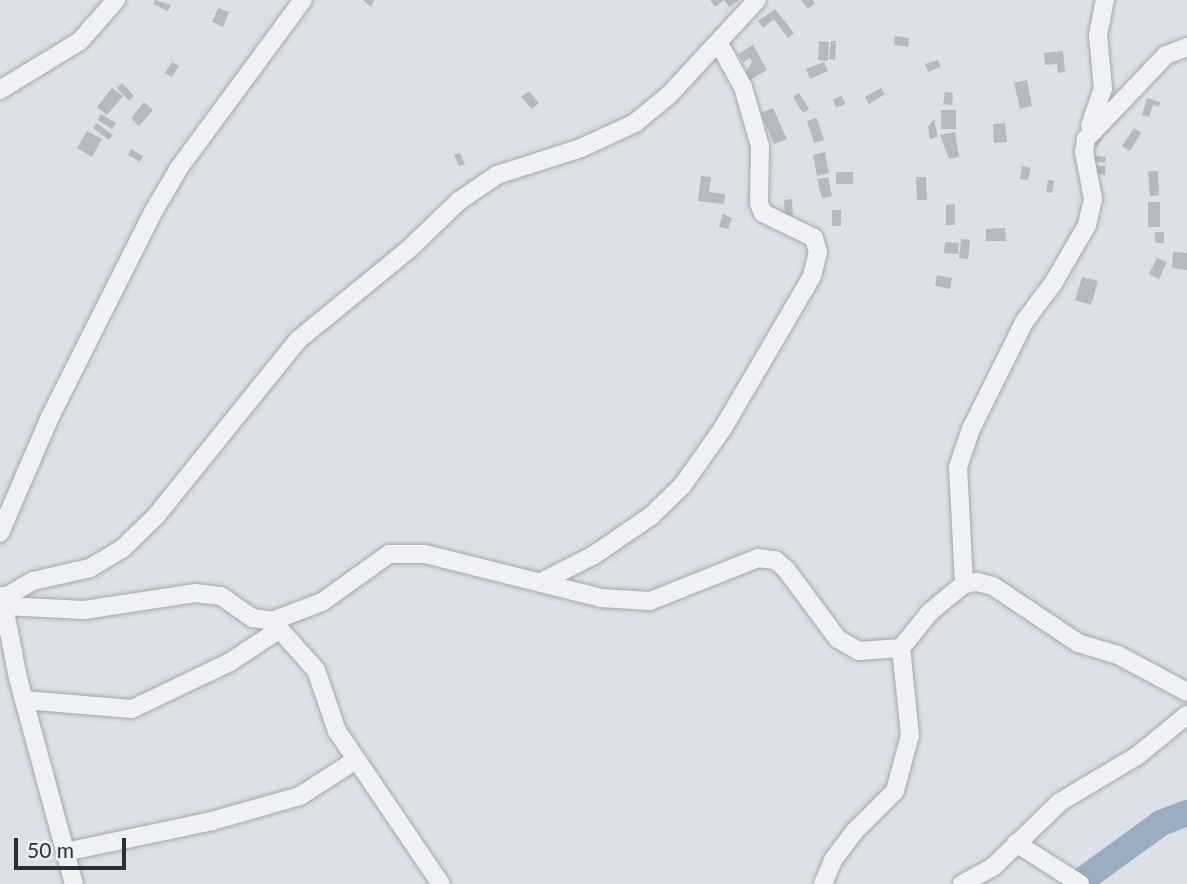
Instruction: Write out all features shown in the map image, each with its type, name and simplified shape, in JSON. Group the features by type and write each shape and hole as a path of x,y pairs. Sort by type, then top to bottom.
{"street":[{"path":"0,90 80,41 116,0"},
{"path":"0,533 49,419 152,214 179,168 303,0"},
{"path":"2,597 33,581 90,568 122,549 156,516 298,340 408,250 459,201 497,175 581,148 635,123 757,0"},
{"path":"964,584 958,467 971,429 1024,322 1054,282 1087,225 1093,199 1084,152 1103,88 1098,35 1105,0"},
{"path":"545,580 617,539 682,486 723,428 812,276 817,252 814,238 763,213 759,203 760,146 743,87 718,42"},
{"path":"1086,139 1166,55 1187,47"},
{"path":"24,700 132,709 230,662 276,625 322,603 389,554 425,554 545,580 601,598 650,601 758,558 775,560 838,639 859,651 901,648"},
{"path":"823,884 848,840 895,791 910,735 901,648 930,612 964,584 993,586 1078,643 1118,655 1187,692"},
{"path":"2,597 84,610 195,593 221,596 253,618 276,625 316,670 337,731 354,761 441,884"},
{"path":"2,597 24,700 74,884"},
{"path":"962,884 993,867 1060,802 1137,756 1187,715"},
{"path":"65,852 212,821 300,796 354,761"},
{"path":"1016,843 1080,884"}],"building":[{"path":"155,0 171,5 168,11 153,4"},
{"path":"363,0 374,0 371,7"},
{"path":"710,0 724,0 715,7"},
{"path":"724,0 740,0 729,7"},
{"path":"801,0 812,0 815,3 808,9"},
{"path":"218,8 229,12 223,27 212,22"},
{"path":"775,9 794,33 788,38 774,19 763,28 758,21"},
{"path":"895,36 909,38 908,47 894,45"},
{"path":"819,41 829,42 828,61 818,60"},
{"path":"831,41 836,41 835,60 829,59"},
{"path":"753,45 767,70 750,80 745,73 752,62 750,58 743,62 738,54"},
{"path":"1063,51 1065,72 1058,73 1057,64 1045,65 1044,53"},
{"path":"938,60 941,67 928,72 925,64"},
{"path":"172,62 179,66 172,77 165,73"},
{"path":"824,62 828,71 810,79 806,69"},
{"path":"1027,80 1032,106 1020,109 1014,83"},
{"path":"122,83 134,96 129,101 117,88"},
{"path":"112,88 123,96 107,115 97,107"},
{"path":"881,88 885,94 869,104 865,97"},
{"path":"529,91 539,103 532,109 521,97"},
{"path":"945,92 953,93 952,105 943,104"},
{"path":"799,93 809,109 803,113 793,97"},
{"path":"842,96 845,104 836,108 833,99"},
{"path":"1147,98 1160,102 1159,107 1153,105 1149,117 1142,115"},
{"path":"144,102 153,110 139,126 131,118"},
{"path":"773,108 787,139 774,144 761,113"},
{"path":"941,110 956,110 956,129 941,129"},
{"path":"101,114 116,123 112,129 98,120"},
{"path":"817,118 824,140 814,143 807,121"},
{"path":"934,119 938,137 930,139 928,127"},
{"path":"97,123 113,135 109,140 93,128"},
{"path":"1005,123 1007,142 994,143 993,124"},
{"path":"1134,128 1141,133 1130,151 1122,146"},
{"path":"1095,130 1104,135 1097,147 1089,143"},
{"path":"87,131 102,139 92,157 77,148"},
{"path":"955,132 959,157 949,159 940,135"},
{"path":"131,149 143,156 140,162 128,155"},
{"path":"825,152 829,173 817,176 813,155"},
{"path":"460,153 465,164 459,166 454,155"},
{"path":"1094,156 1106,157 1105,163 1093,161"},
{"path":"1093,165 1106,166 1105,175 1092,173"},
{"path":"1022,166 1031,168 1028,180 1020,179"},
{"path":"1148,171 1158,171 1159,195 1150,196"},
{"path":"836,172 853,172 853,184 836,184"},
{"path":"701,176 711,177 709,192 725,194 724,204 698,201"},
{"path":"828,177 832,196 822,198 817,179"},
{"path":"916,177 926,177 927,200 917,200"},
{"path":"1048,180 1054,181 1052,193 1046,192"},
{"path":"792,199 793,217 785,217 784,200"},
{"path":"1148,202 1160,202 1160,227 1148,227"},
{"path":"955,204 955,225 946,225 946,205"},
{"path":"832,210 841,210 841,226 832,226"},
{"path":"723,214 732,218 728,229 719,227"},
{"path":"1005,228 1006,241 986,241 986,229"},
{"path":"1155,232 1164,232 1164,243 1155,243"},
{"path":"961,239 970,240 968,259 959,258"},
{"path":"945,242 959,243 958,254 944,253"},
{"path":"1173,252 1187,253 1187,270 1172,268"},
{"path":"1157,258 1167,262 1159,279 1149,274"},
{"path":"937,275 952,278 950,289 935,286"},
{"path":"1082,277 1098,281 1091,305 1075,300"}],"waterway":[{"path":"1077,884 1161,823 1187,813"}]}
